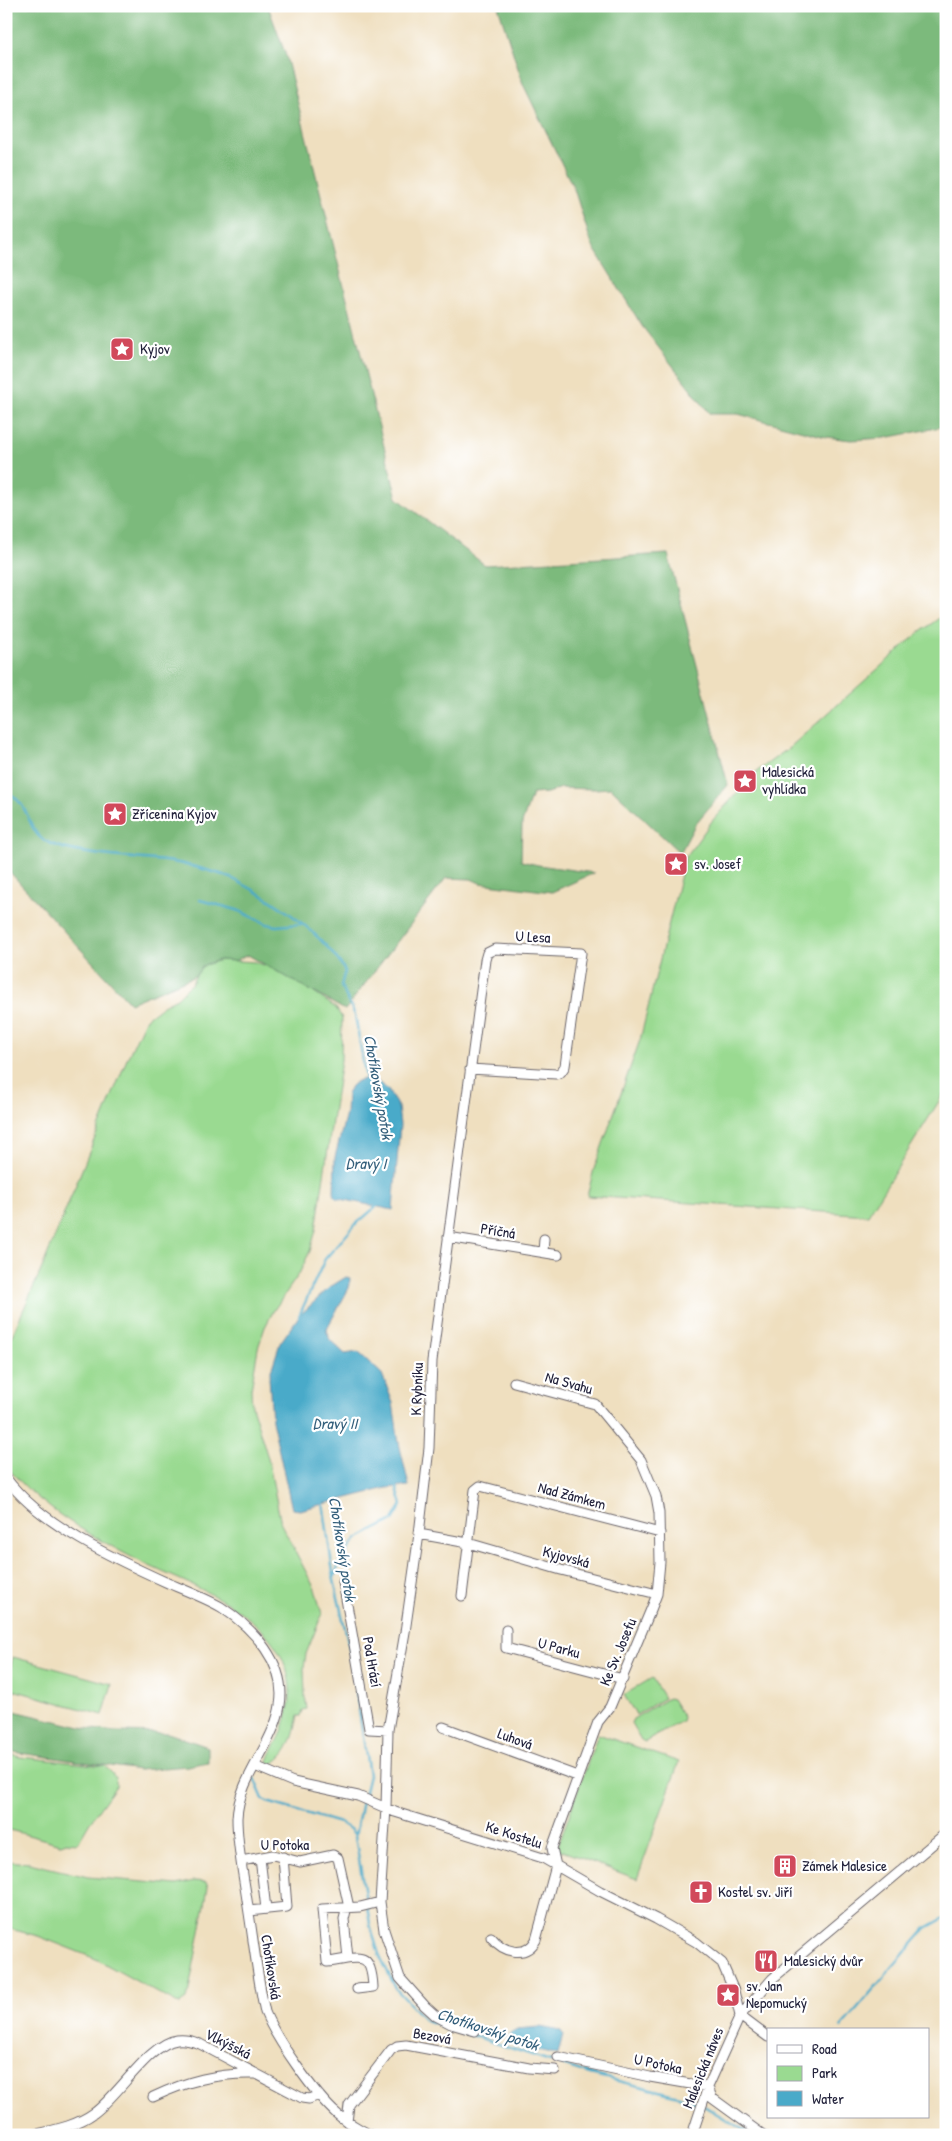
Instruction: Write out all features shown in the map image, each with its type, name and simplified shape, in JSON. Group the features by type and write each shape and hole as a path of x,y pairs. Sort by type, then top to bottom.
{"street":[{"name":"U Lesa","path":"495,949 580,953 565,1066 562,1072 556,1074 470,1069 487,953 495,949"},
{"name":"K Rybníku","path":"386,1808 388,1730 419,1534 429,1448 430,1378 470,1069"},
{"name":"Příčná","path":"448,1237 558,1255"},
{"path":"543,1252 544,1239"},
{"name":"Na Svahu","path":"514,1382 594,1404 630,1444"},
{"name":"Ke Sv. Josefu","path":"491,1937 498,1946 520,1952 527,1951 536,1940 556,1866 552,1848 598,1722 610,1707 657,1594 660,1534 656,1496 641,1460 630,1444"},
{"name":"Chotíkovská","path":"6,1478 16,1492 38,1511 102,1551 219,1606 260,1641 276,1667 280,1686 280,1705 273,1728 243,1791 238,1810 241,1861 265,2012 272,2029 319,2095 336,2114 370,2135"},
{"name":"Nad Zámkem","path":"468,1543 476,1488 485,1487 660,1534"},
{"name":"Kyjovská","path":"419,1534 468,1543 561,1570 657,1594"},
{"path":"462,1596 468,1543"},
{"name":"Pod Hrází","path":"343,1582 369,1728 388,1730"},
{"name":"U Parku","path":"506,1630 506,1648 622,1679"},
{"name":"Luhová","path":"443,1727 578,1776"},
{"name":"Ke Kostelu","path":"255,1766 293,1782 358,1796 386,1808 543,1858 689,1938 722,1963 734,1991 740,2016"},
{"path":"386,1808 377,1902 400,1978 436,2016 451,2024 475,2031"},
{"name":"Malesická náves","path":"692,2135 708,2087 740,2016 772,1978 946,1833"},
{"name":"U Potoka","path":"241,1861 273,1855 300,1862 329,1856 338,1858 347,1907 344,1919 348,1958"},
{"path":"249,1911 287,1907 283,1857"},
{"path":"260,1858 266,1909"},
{"path":"357,1989 373,1987 373,1974 369,1964 363,1958 355,1956 327,1962 322,1909 360,1908 377,1902"},
{"path":"740,2016 767,2036"},
{"name":"Vlkýšská","path":"33,2135 80,2122 100,2109 154,2052 169,2042 178,2040 189,2040 200,2044 302,2098 309,2099 319,2095"},
{"name":"Bezová","path":"347,2122 349,2105 390,2050 397,2046 406,2045 529,2068 554,2070"},
{"name":"U Potoka","path":"558,2057 582,2064 708,2087"},
{"path":"153,2097 188,2082 209,2076 231,2073 257,2075"},
{"path":"708,2087 712,2098 763,2135"}],"green space":[{"path":"6,6 268,6 286,56 397,498 485,565 668,554 728,785 696,823 680,853 611,788 561,788 547,793 532,794 522,823 521,861 594,873 552,892 480,883 471,879 446,878 345,1010 248,955 234,961 220,960 204,965 195,976 130,1003 6,868"},
{"path":"498,6 946,6 946,426 885,438 851,440 826,437 738,414 710,414 642,326 592,245 574,189 523,84"},
{"path":"946,613 946,1090 868,1215 587,1196 594,1169 640,1040 685,858 712,821 756,772 789,748 915,636"},
{"path":"221,960 256,962 271,968 307,988 336,1008 342,1018 341,1060 316,1230 310,1251 299,1274 274,1310 265,1327 258,1348 251,1389 252,1406 268,1458 281,1524 315,1589 322,1614 306,1654 304,1668 307,1709 303,1710 301,1716 298,1716 290,1745 277,1761 270,1765 268,1762 269,1758 283,1730 290,1694 287,1670 278,1650 264,1632 227,1603 149,1566 77,1526 39,1499 6,1466 6,1349 42,1268 127,1059 146,1018 163,1005 177,998 192,983 204,965"},
{"path":"13,1657 112,1684 103,1715 6,1688"},
{"path":"652,1678 664,1698 636,1715 624,1695"},
{"path":"668,1698 672,1699 683,1717 682,1721 645,1742 641,1740 631,1723 633,1719"},
{"path":"6,1709 85,1728 115,1732 168,1733 208,1747 208,1762 188,1766 139,1770 6,1751"},
{"path":"598,1734 679,1762 637,1879 557,1849"},
{"path":"6,1753 20,1757 104,1766 111,1772 116,1780 116,1786 92,1819 78,1843 66,1842 61,1844 6,1829"},
{"path":"6,1861 29,1863 88,1877 177,1885 194,1881 206,1882 208,1886 205,1905 187,2000 180,2005 96,1959 38,1936 6,1928"}],"water":[{"name":"Dravý I","path":"372,1077 388,1090 398,1107 400,1125 393,1210 336,1198 334,1194 335,1157 346,1114 347,1094 351,1086 357,1081"},
{"name":"Dravý II","path":"346,1277 350,1278 349,1288 326,1330 330,1340 345,1354 358,1352 382,1374 393,1403 399,1443 409,1486 387,1488 300,1510 292,1509 272,1420 269,1377 280,1343 299,1316 330,1287"},
{"path":"540,2027 561,2031 563,2034 558,2055 526,2047 507,2039 510,2033 517,2029"}],"waterway":[{"name":"Chotíkovský potok","path":"6,791 20,803 37,834 53,845 101,855 171,862 211,871 229,877 250,888 296,918 324,943 345,971 341,986 355,1015 366,1079"},
{"path":"200,900 237,910 267,924 276,926 301,924"},
{"name":"Chotíkovský potok","path":"300,1319 299,1316 325,1259 356,1224 378,1205"},
{"path":"334,1578 340,1561 357,1539 393,1520 402,1505 396,1485"},
{"name":"Chotíkovský potok","path":"323,1502 334,1580 349,1646 369,1775 364,1796"},
{"path":"254,1778 263,1799 267,1802 340,1823 350,1829 355,1835"},
{"name":"Chotíkovský potok","path":"362,1801 355,1836 370,1924 379,1954 396,1989 425,2020 590,2074 679,2096 699,2104"},
{"path":"841,2027 926,1928 946,1917"},
{"name":"Chotíkovský potok","path":"704,2106 752,2135"}],"place":[{"name":"Kyjov","path":"122,349"},
{"name":"Malesická vyhlídka","path":"745,781"},
{"name":"Zřícenina Kyjov","path":"115,814"},
{"name":"sv. Josef","path":"676,864"},
{"name":"Zámek Malesice","path":"785,1866"},
{"name":"Kostel sv. Jiří","path":"701,1892"},
{"name":"Malesický dvůr","path":"766,1961"},
{"name":"sv. Jan Nepomucký","path":"728,1995"}]}
